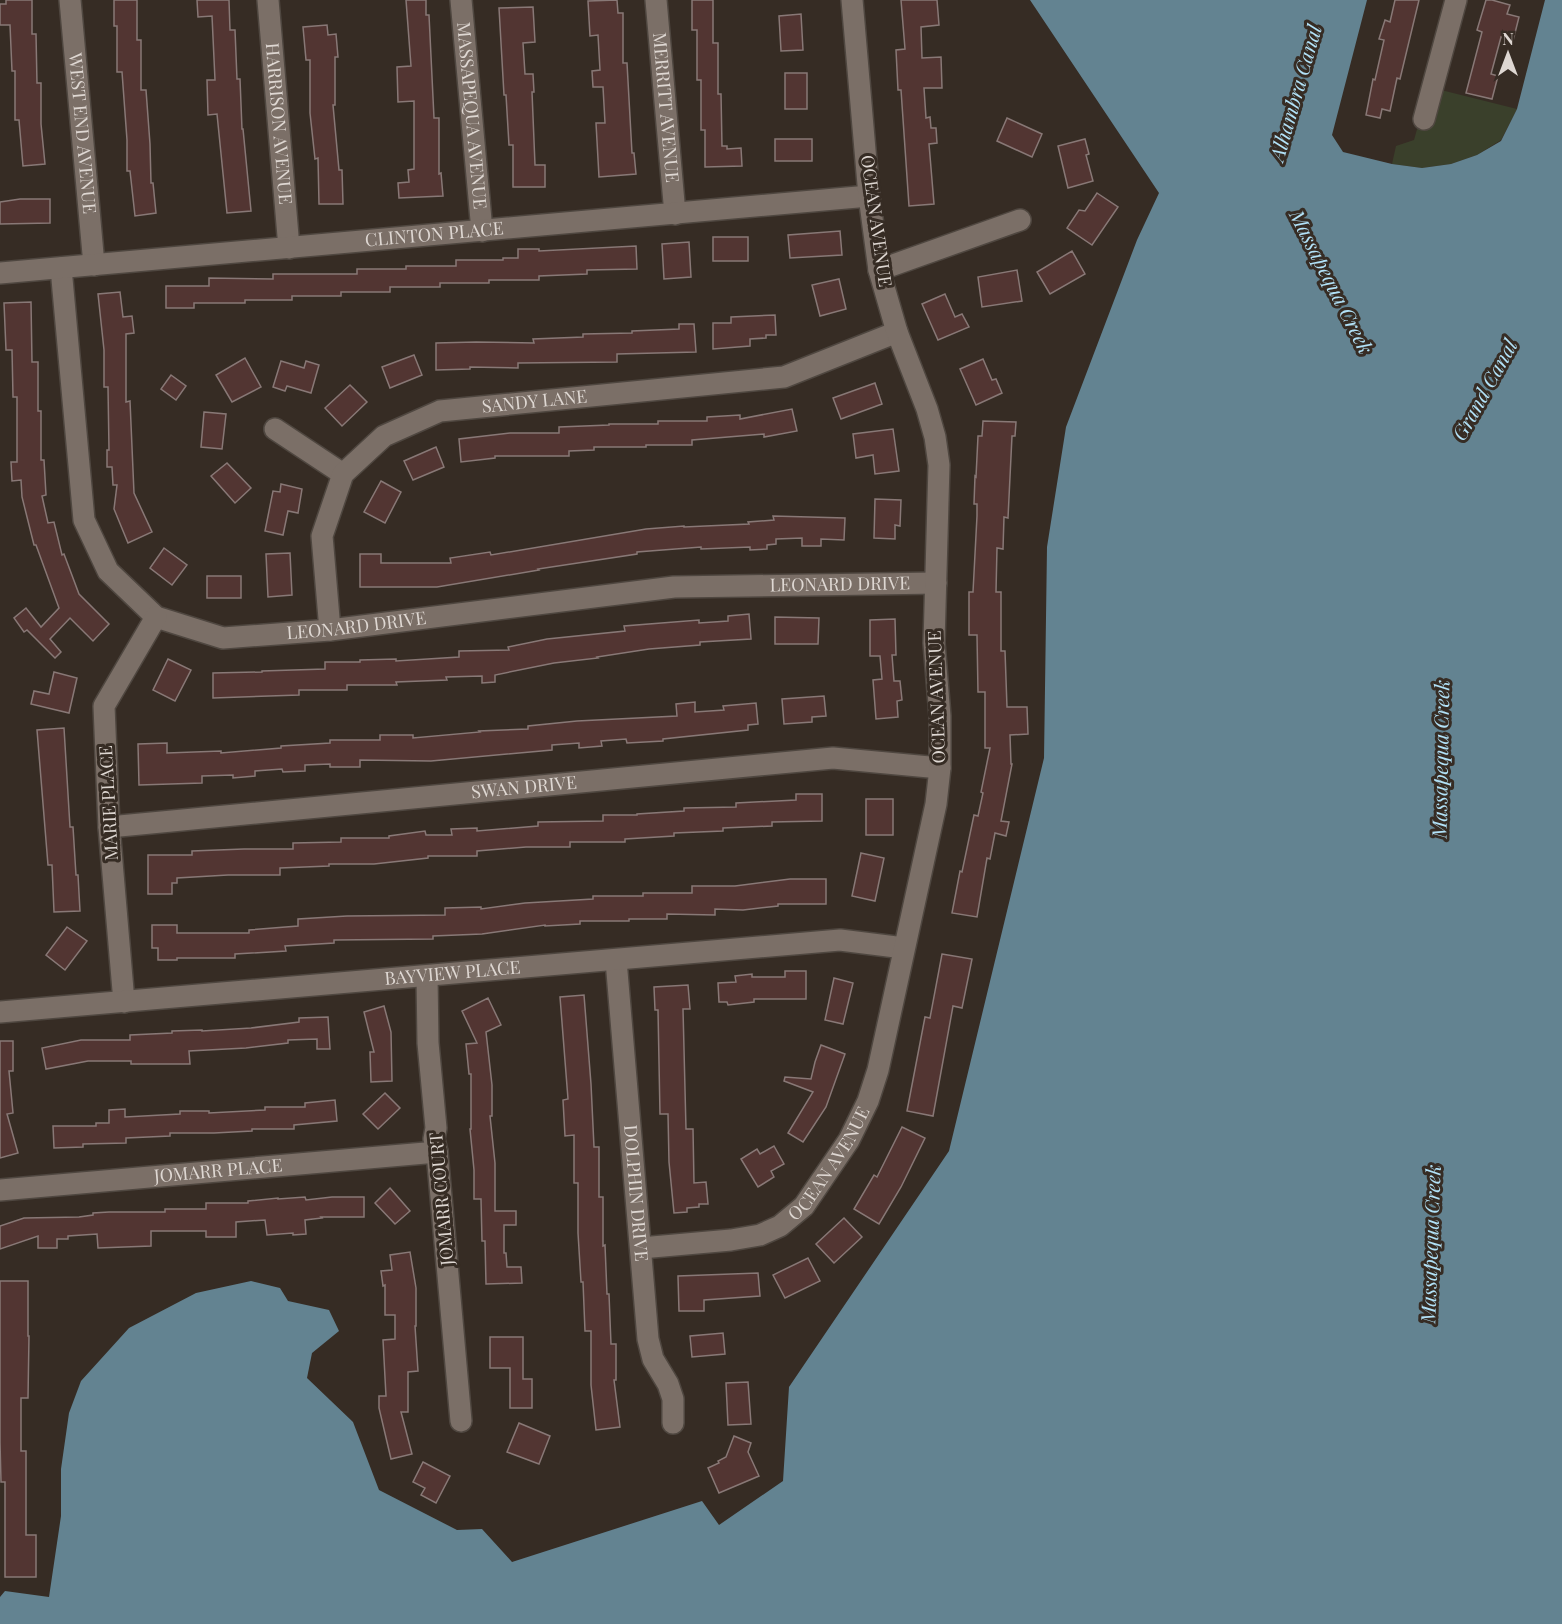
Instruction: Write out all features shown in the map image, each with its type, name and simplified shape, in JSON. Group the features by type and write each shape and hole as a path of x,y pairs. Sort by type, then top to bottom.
{"street":[{"name":"WEST END AVENUE","path":"70,0 94,265"},
{"name":"HARRISON AVENUE","path":"268,0 289,248"},
{"name":"MASSAPEQUA AVENUE","path":"461,0 482,231"},
{"name":"MERRITT AVENUE","path":"656,0 675,214"},
{"name":"OCEAN AVENUE","path":"641,1248 731,1240 760,1235 780,1226 804,1206 849,1140 868,1101 878,1070 936,804 940,768 940,716 934,643 939,465 935,437 927,409 897,332 879,270 869,196 852,0"},
{"path":"1425,119 1456,0"},
{"name":"CLINTON PLACE","path":"0,273 869,196"},
{"path":"879,270 1020,220"},
{"name":"LEONARD DRIVE","path":"61,268 84,520 108,571 156,617 223,638 330,630 674,587 936,583"},
{"name":"SANDY LANE","path":"330,630 322,536 343,474 384,436 440,411 784,377 897,332"},
{"path":"275,429 343,474"},
{"name":"MARIE PLACE","path":"124,1002 109,827 104,706 156,617"},
{"name":"SWAN DRIVE","path":"109,827 832,759 940,768"},
{"name":"BAYVIEW PLACE","path":"0,1012 840,940 904,948"},
{"name":"DOLPHIN DRIVE","path":"616,960 648,1339 653,1359 668,1384 673,1399 673,1423"},
{"name":"JOMARR COURT","path":"427,976 428,1043 436,1128 434,1139 461,1421"},
{"name":"JOMARR PLACE","path":"0,1190 437,1152"}],"green space":[{"path":"1429,87 1517,109 1501,140 1477,155 1451,164 1422,168 1392,164 1396,146 1414,140"}],"water":[{"path":"1030,0 1367,0 1332,135 1343,152 1392,164 1422,168 1451,164 1477,155 1501,141 1517,109 1545,0 1562,0 1562,1624 0,1624 0,1597 5,1591 49,1597 61,1516 61,1469 69,1413 81,1381 129,1328 196,1293 251,1281 280,1288 288,1301 329,1310 339,1331 312,1353 307,1378 353,1422 379,1490 457,1530 482,1529 512,1562 702,1501 719,1525 783,1481 789,1387 949,1151 1044,758 1047,547 1066,427 1137,240 1159,193"}],"building":[{"path":"6,0 32,0 32,34 36,34 37,83 41,83 41,124 45,164 23,166 19,120 15,120 15,71 12,71 10,25 0,25 0,4 6,4"},
{"path":"114,0 137,0 137,40 141,40 141,90 146,90 151,183 153,183 156,213 135,216 130,171 127,171 122,72 117,72 117,26 114,26"},
{"path":"197,0 229,0 230,30 235,30 237,79 240,79 242,129 251,211 227,213 217,114 208,115 207,80 215,80 212,16 198,17"},
{"path":"406,0 426,0 426,15 429,15 434,118 439,118 439,174 441,173 443,196 399,198 398,183 409,182 408,170 414,169 414,101 398,102 397,67 411,66"},
{"path":"617,0 618,13 623,13 623,63 627,63 632,153 634,153 636,174 599,177 596,123 605,123 603,87 593,87 592,71 600,70 598,35 590,36 588,1"},
{"path":"692,0 713,0 713,43 718,43 718,94 721,94 722,146 727,146 727,149 741,148 742,166 705,167 705,130 701,130 701,80 697,80 697,30 692,30"},
{"path":"901,0 937,0 939,25 921,27 922,58 941,57 942,88 924,88 926,118 930,117 931,128 936,128 937,143 929,144 934,204 909,206 896,50 905,49"},
{"path":"1395,0 1419,0 1390,111 1382,109 1380,118 1366,115 1384,40 1379,39 1385,20 1390,22"},
{"path":"1486,0 1510,5 1507,14 1519,17 1513,41 1501,37 1491,74 1498,76 1492,99 1466,93 1482,32 1477,30"},
{"path":"533,7 535,42 523,43 525,74 533,74 535,165 545,165 545,187 513,187 513,145 509,145 499,8"},
{"path":"801,14 803,50 781,51 779,16"},
{"path":"327,25 328,35 336,34 338,57 335,57 335,105 333,105 339,170 342,170 343,204 319,204 318,158 315,159 310,113 310,60 306,60 303,27"},
{"path":"785,73 807,73 807,109 785,109"},
{"path":"1007,118 1042,134 1032,157 997,141"},
{"path":"775,139 812,139 812,161 775,161"},
{"path":"1085,139 1089,154 1086,155 1093,181 1068,188 1058,146"},
{"path":"1097,193 1118,207 1092,245 1067,228 1079,210 1085,211"},
{"path":"50,199 50,223 0,224 0,202"},
{"path":"840,231 842,255 790,258 788,235"},
{"path":"713,237 748,237 748,261 713,261"},
{"path":"689,242 691,277 664,279 662,244"},
{"path":"636,246 637,269 587,270 587,274 539,276 539,280 440,283 440,287 390,287 390,292 341,292 341,296 292,296 292,300 194,303 194,308 166,308 166,286 209,286 209,278 273,279 273,274 357,274 357,269 456,266 456,260 518,258 518,249 539,249 539,251"},
{"path":"1072,251 1085,274 1050,294 1037,272"},
{"path":"1017,270 1022,301 982,307 978,277"},
{"path":"839,279 846,309 820,316 812,285"},
{"path":"120,292 123,317 132,316 134,333 126,334 126,402 130,401 134,493 152,532 128,543 114,509 117,485 113,485 112,467 107,467 108,387 104,387 104,350 98,294"},
{"path":"945,294 955,317 962,314 969,327 938,340 922,304"},
{"path":"31,302 32,362 38,362 38,411 41,411 41,460 44,460 46,495 42,496 48,523 54,522 62,555 64,554 79,594 109,624 93,641 70,618 50,639 61,652 55,658 27,630 24,632 14,618 26,608 41,627 59,608 36,545 34,545 22,497 21,480 12,481 11,462 17,462 17,397 13,397 12,350 6,350 4,303"},
{"path":"775,315 776,335 750,339 750,346 713,349 713,323 731,323 731,317"},
{"path":"679,324 694,324 696,352 617,354 617,362 518,363 518,368 470,367 470,369 436,370 436,343 534,343 533,339 583,337 583,334 679,329"},
{"path":"414,355 422,375 390,388 382,367"},
{"path":"245,358 261,387 232,402 216,375"},
{"path":"983,359 992,380 996,379 1002,393 976,405 960,369"},
{"path":"281,361 304,368 306,361 319,365 311,393 287,386 285,391 273,387"},
{"path":"171,375 186,386 176,400 161,389"},
{"path":"875,383 882,404 841,419 833,398"},
{"path":"350,385 367,402 342,426 325,408"},
{"path":"792,409 797,431 764,437 764,434 692,440 692,445 594,447 594,450 569,451 569,456 495,456 495,458 461,462 459,439 510,433 559,433 559,427 658,424 658,421 707,421 707,417 740,415 740,419"},
{"path":"204,412 226,414 222,449 201,447"},
{"path":"983,421 1016,422 1015,436 1012,436 1008,518 1004,517 1003,549 997,548 996,592 1001,592 1001,651 1005,651 1007,707 1027,707 1028,734 1010,735 1012,764 1001,821 1009,822 1006,836 995,833 990,859 987,858 977,917 952,913 974,815 978,816 990,748 985,748 985,692 978,692 977,635 969,635 969,592 973,592 977,516 977,504 974,504 975,476 978,436 982,436"},
{"path":"893,429 899,471 875,474 873,455 856,458 853,434"},
{"path":"436,447 444,467 413,480 404,461"},
{"path":"227,463 251,488 235,503 211,476"},
{"path":"381,481 401,492 385,523 364,512"},
{"path":"281,484 302,489 298,513 288,511 283,535 265,531 273,491 280,492"},
{"path":"875,499 901,500 900,526 895,525 895,539 874,538"},
{"path":"773,516 845,518 844,540 821,539 821,546 802,546 802,538 776,539 776,544 767,545 767,549 750,550 750,547 701,549 701,547 637,552 637,554 437,587 360,587 360,554 381,554 381,563 451,563 450,558 490,552 491,555 646,529 749,524 748,522 774,520"},
{"path":"164,548 187,565 172,585 150,568"},
{"path":"290,553 292,595 268,597 266,554"},
{"path":"207,576 241,576 241,598 207,598"},
{"path":"749,614 751,639 700,642 700,645 649,649 554,663 495,675 495,682 482,683 482,676 446,677 447,680 396,682 397,685 347,685 347,690 299,690 299,695 213,698 213,673 325,669 325,662 459,657 459,651 509,650 508,647 547,639 625,631 624,626 699,620 699,623 728,621 728,616"},
{"path":"775,617 819,618 818,644 775,644"},
{"path":"895,619 896,655 892,655 894,681 900,681 902,700 897,701 898,717 876,719 873,680 882,679 880,656 870,656 870,620"},
{"path":"168,659 191,670 175,701 153,690"},
{"path":"54,672 77,678 69,713 31,704 34,691 49,694"},
{"path":"824,696 826,716 812,717 812,722 784,724 782,699"},
{"path":"695,702 695,712 724,710 723,706 756,703 758,724 748,725 748,730 663,739 663,741 627,743 626,739 601,741 602,746 579,748 579,743 552,745 552,750 431,761 360,760 360,767 330,767 330,764 305,765 305,771 283,772 282,769 255,771 255,776 233,778 233,775 202,776 202,783 139,785 138,744 167,743 167,753 221,751 221,753 330,743 330,740 380,740 380,735 413,735 413,738 479,731 528,729 528,726 577,721 677,716 676,704"},
{"path":"64,728 70,827 73,827 80,911 54,912 52,865 48,865 37,730"},
{"path":"796,794 822,794 822,821 772,822 772,826 674,833 674,836 625,839 625,842 570,842 570,847 526,847 477,851 477,856 428,856 428,858 374,864 329,864 329,866 280,868 280,875 177,878 177,883 172,883 172,894 148,894 148,855 192,855 192,851 293,849 293,843 341,842 341,838 389,838 389,836 425,831 426,835 452,835 451,829 477,828 477,831 538,826 538,822 603,821 603,815 637,815 684,811 684,808 736,807 736,803 796,800"},
{"path":"866,799 893,799 893,835 866,835"},
{"path":"861,853 884,858 875,901 852,896"},
{"path":"790,879 826,879 826,904 778,904 778,906 743,910 715,909 715,915 667,914 667,919 580,921 580,924 545,925 482,934 433,936 433,939 334,940 334,943 285,946 286,951 235,954 235,958 158,960 158,948 152,948 152,925 177,925 177,933 249,933 249,930 298,926 298,919 445,915 445,908 481,907 481,909 525,903 593,899 593,896 692,893 692,886 735,886"},
{"path":"67,927 87,941 65,970 46,955"},
{"path":"942,954 972,959 962,1008 953,1006 933,1116 907,1111 925,1017 930,1018"},
{"path":"785,971 806,971 806,999 754,999 754,1002 728,1005 727,1002 719,1002 718,983 736,982 735,976 752,974 752,977 785,977"},
{"path":"834,978 853,983 843,1024 825,1020"},
{"path":"688,985 690,1009 683,1009 686,1129 693,1129 694,1183 706,1182 708,1204 687,1208 687,1212 674,1213 669,1162 668,1114 660,1114 658,1010 655,1010 654,987"},
{"path":"584,995 594,1147 599,1147 599,1197 603,1197 603,1246 605,1245 611,1344 616,1344 616,1380 614,1380 620,1427 596,1430 591,1385 591,1331 585,1331 583,1282 581,1282 578,1183 574,1183 574,1135 565,1136 563,1100 568,1099 560,997"},
{"path":"488,998 501,1025 486,1032 492,1085 492,1116 490,1116 495,1163 495,1211 516,1211 516,1225 504,1225 504,1253 506,1253 507,1267 521,1267 522,1283 486,1284 481,1199 474,1199 470,1129 471,1074 469,1074 466,1044 477,1043 462,1011"},
{"path":"384,1006 391,1032 392,1081 371,1082 370,1052 374,1052 364,1012"},
{"path":"328,1017 330,1049 317,1049 317,1039 288,1040 288,1043 246,1048 189,1051 190,1064 88,1061 46,1069 42,1048 81,1040 130,1040 130,1035 251,1028 299,1022 299,1018"},
{"path":"0,1041 13,1041 13,1071 9,1071 13,1113 7,1114 18,1153 0,1158"},
{"path":"821,1045 845,1054 826,1107 803,1142 788,1133 813,1092 784,1081 785,1077 811,1079"},
{"path":"385,1093 400,1108 378,1129 363,1114"},
{"path":"335,1100 337,1121 294,1125 294,1129 170,1133 170,1136 126,1138 126,1143 83,1144 83,1147 54,1148 53,1126 96,1126 96,1123 109,1123 109,1110 125,1109 125,1117 180,1114 180,1111 209,1111 209,1113 265,1110 265,1107 305,1107 305,1103"},
{"path":"902,1127 925,1138 901,1187 879,1224 854,1209 874,1175 877,1177"},
{"path":"774,1146 784,1164 771,1171 774,1177 758,1187 741,1159 757,1149 760,1154"},
{"path":"390,1188 410,1211 395,1224 375,1203"},
{"path":"305,1197 306,1200 364,1197 364,1217 321,1217 305,1220 306,1234 267,1235 265,1220 236,1222 236,1237 206,1237 206,1231 151,1231 151,1246 98,1248 97,1234 68,1236 68,1239 57,1239 57,1248 38,1248 38,1236 0,1249 0,1226 24,1218 79,1217 109,1212 165,1212 165,1209 206,1209 206,1203 248,1203 248,1201"},
{"path":"844,1218 862,1237 834,1263 816,1244"},
{"path":"410,1252 416,1288 415,1326 418,1371 408,1372 408,1412 401,1412 412,1454 391,1459 379,1408 379,1396 386,1396 383,1340 395,1339 395,1315 385,1315 385,1285 383,1286 381,1271 392,1270 390,1255"},
{"path":"808,1258 820,1281 785,1298 773,1275"},
{"path":"758,1273 760,1296 704,1300 704,1311 679,1311 678,1276"},
{"path":"0,1281 28,1281 28,1398 21,1398 21,1451 26,1451 26,1535 36,1535 36,1577 5,1577 5,1482 1,1482 0,1442"},
{"path":"723,1333 725,1354 692,1357 690,1336"},
{"path":"490,1337 523,1337 523,1379 532,1379 532,1408 510,1408 510,1368 490,1368"},
{"path":"748,1382 751,1424 728,1425 726,1383"},
{"path":"519,1423 550,1436 539,1464 507,1452"},
{"path":"734,1436 751,1443 748,1452 759,1476 719,1493 708,1468 726,1457"},
{"path":"423,1462 450,1476 436,1503 421,1495 425,1488 413,1482"}],"water label":[{"name":"Alhambra Canal","path":"1296,93"},
{"name":"Massapequa Creek","path":"1331,282"},
{"name":"Grand Canal","path":"1485,390"},
{"name":"Massapequa Creek","path":"1441,759"},
{"name":"Massapequa Creek","path":"1431,1244"}]}
